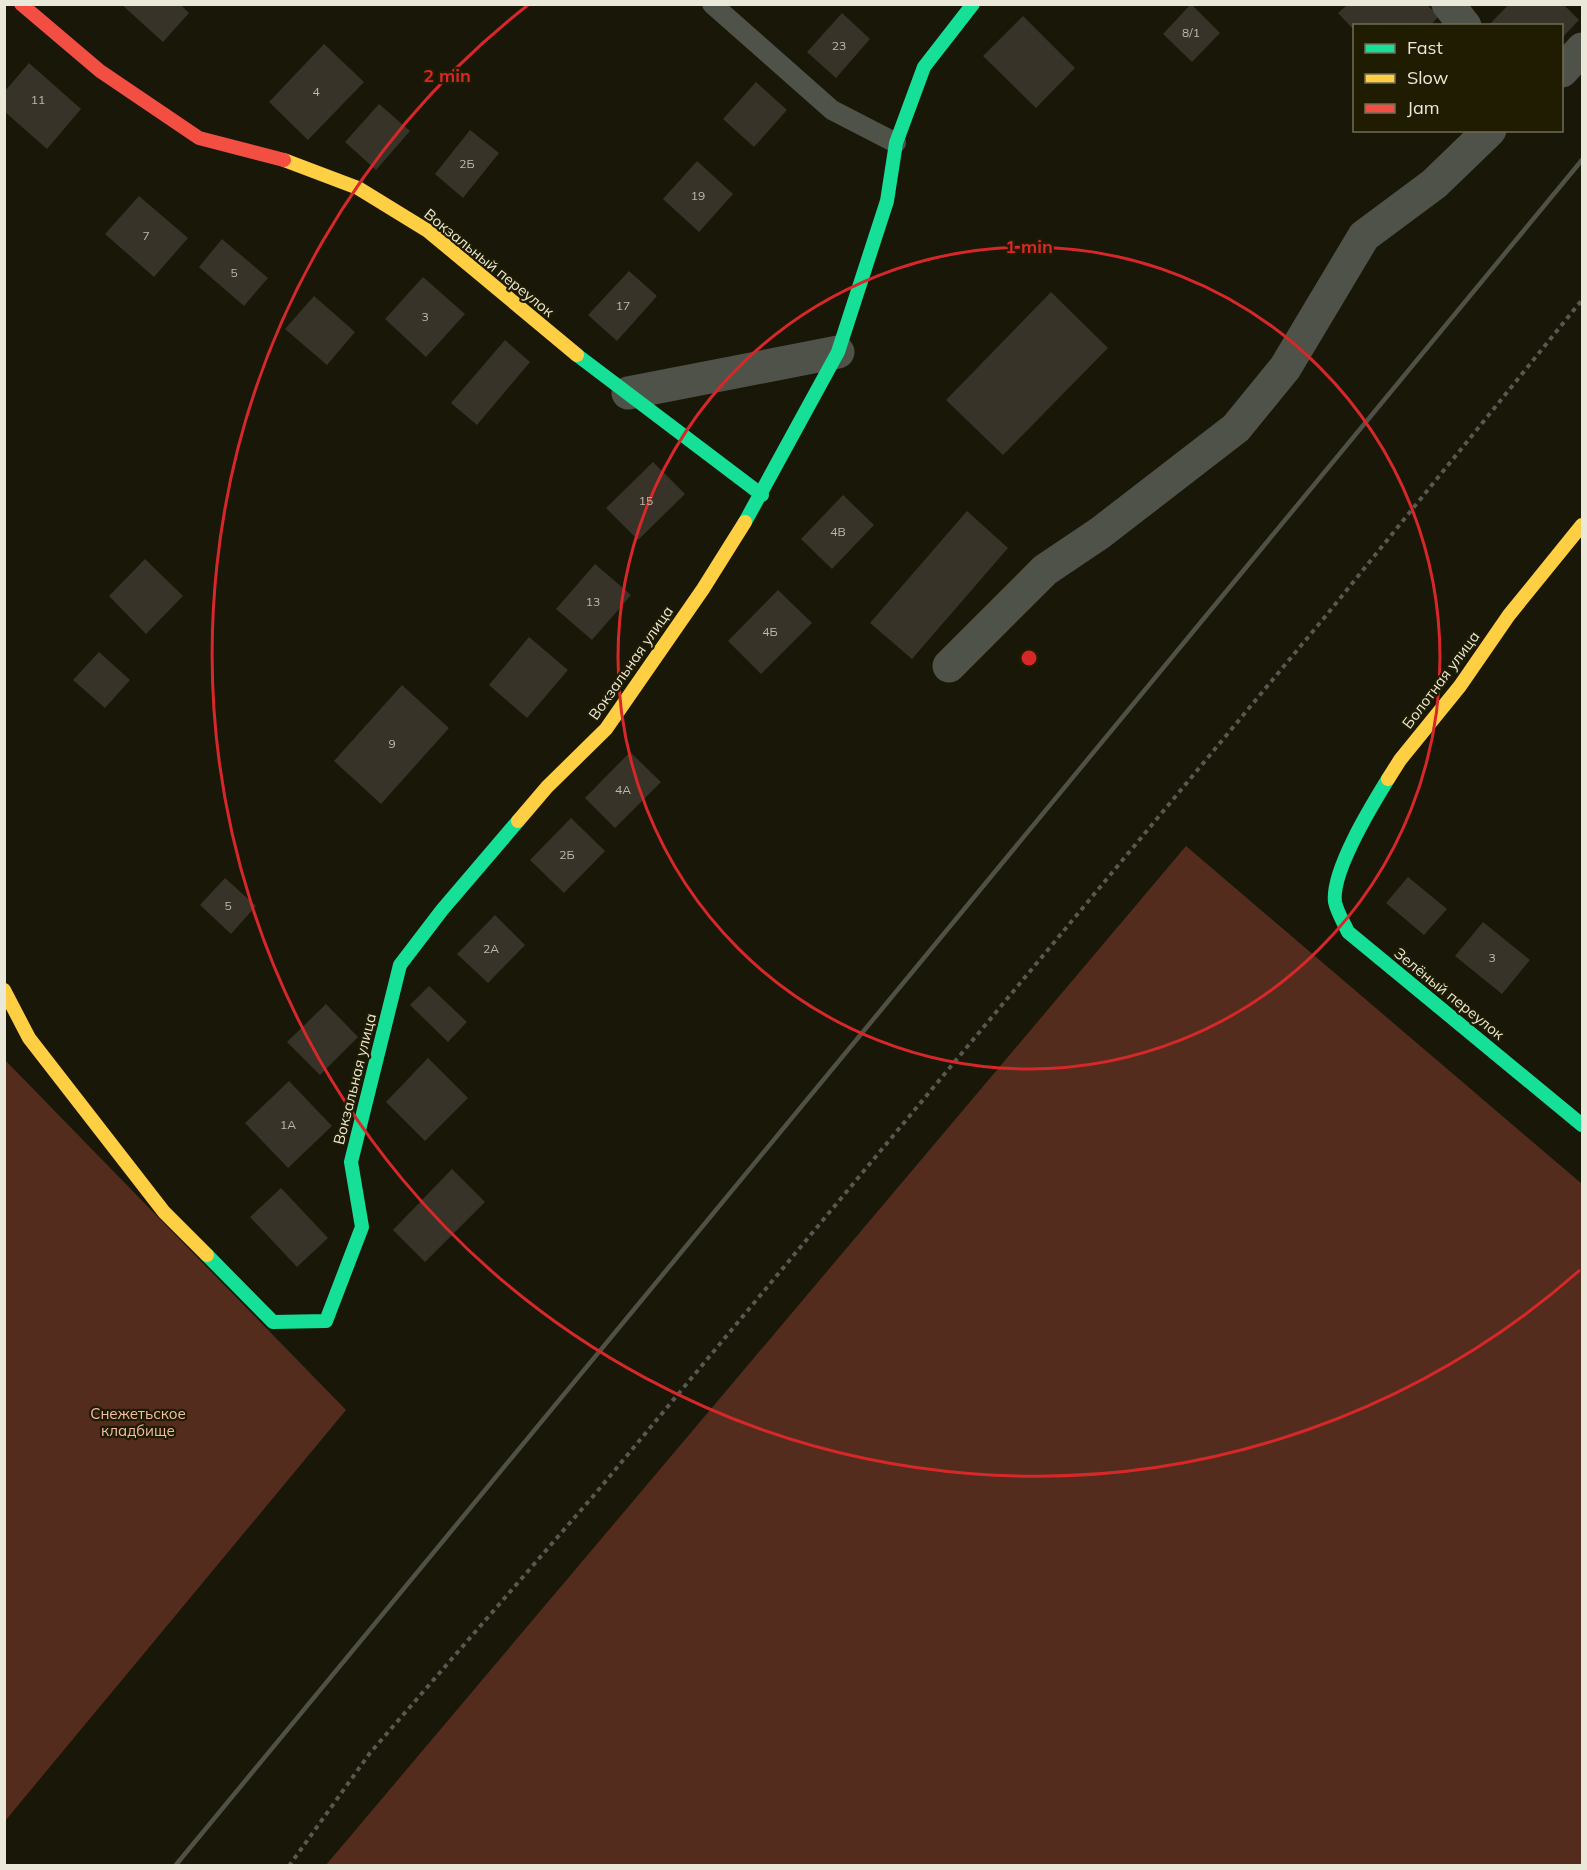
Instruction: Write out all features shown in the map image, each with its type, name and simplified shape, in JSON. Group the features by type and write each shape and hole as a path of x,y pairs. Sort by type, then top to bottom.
{"street":[{"name":"Вокзальный переулок","path":"21,4 100,71 198,138 273,156 358,188 428,231 564,346 719,465 762,495"},
{"name":"Вокзальная улица","path":"4,990 29,1038 164,1212 273,1322 326,1321 362,1227 351,1162 400,965 442,910 547,788 606,729 703,589 762,495 838,352 887,201 896,143 924,67 973,4"},
{"path":"1448,4 1463,24"},
{"path":"1563,69 1582,49"},
{"path":"949,666 1045,570 1100,533 1236,428 1285,368 1364,236 1434,184 1488,132"},
{"path":"628,393 838,352"},
{"name":"Болотная улица","path":"1342,866 1367,813 1400,760 1460,686 1509,615 1582,525"},
{"name":"Зелёный переулок","path":"1342,866 1335,901 1348,932 1582,1125"}],"lane":[{"path":"712,4 832,110 896,143"}],"path":[{"path":"289,1866 370,1753 602,1485 1309,636 1582,300"}],"green space":[{"path":"1186,846 1582,1184 1582,1865 326,1865"},
{"name":"Снежетьское кладбище","path":"5,1060 346,1410 5,1821"}],"building":[{"path":"121,4 180,4 189,13 163,42"},
{"path":"1191,4 1220,33 1192,62 1163,34"},
{"path":"1509,4 1563,4 1579,20 1563,37 1563,24 1490,24"},
{"path":"1347,5 1427,5 1439,16 1432,24 1353,24 1353,29 1338,13"},
{"path":"842,13 870,39 836,78 807,52"},
{"path":"1023,16 1075,68 1036,108 983,56"},
{"path":"324,44 364,82 308,140 269,102"},
{"path":"29,63 81,109 47,149 5,112 5,91"},
{"path":"756,82 787,110 754,147 723,119"},
{"path":"379,104 410,131 376,170 345,142"},
{"path":"470,130 499,153 463,198 435,174"},
{"path":"697,161 733,194 699,232 663,199"},
{"path":"139,196 188,238 154,277 105,234"},
{"path":"222,239 268,278 244,306 199,267"},
{"path":"629,271 657,296 617,341 588,315"},
{"path":"423,277 465,314 426,357 385,319"},
{"path":"1051,292 1108,348 1003,455 946,400"},
{"path":"314,296 355,332 327,365 285,329"},
{"path":"505,340 530,362 477,425 451,403"},
{"path":"653,462 685,494 638,540 606,508"},
{"path":"843,495 874,525 832,569 801,539"},
{"path":"967,511 1008,548 912,659 870,623"},
{"path":"145,559 183,596 146,634 109,596"},
{"path":"595,564 631,595 592,640 556,609"},
{"path":"778,590 812,623 761,674 728,641"},
{"path":"529,637 568,670 527,718 489,685"},
{"path":"99,652 130,680 105,708 73,680"},
{"path":"402,685 449,728 381,804 334,761"},
{"path":"630,752 661,782 615,828 585,798"},
{"path":"571,818 605,851 564,893 530,860"},
{"path":"1408,877 1447,909 1424,935 1386,903"},
{"path":"225,878 256,906 231,934 200,905"},
{"path":"495,915 525,945 488,983 457,954"},
{"path":"1483,922 1530,960 1502,994 1455,956"},
{"path":"429,986 467,1022 448,1042 410,1005"},
{"path":"326,1004 358,1037 320,1075 287,1042"},
{"path":"428,1058 468,1098 425,1141 386,1102"},
{"path":"289,1081 332,1126 288,1168 245,1123"},
{"path":"452,1169 485,1202 425,1262 393,1230"},
{"path":"281,1188 328,1238 297,1267 250,1217"}],"railway":[{"path":"175,1866 1582,160"}],"traffic: fast":[{"path":"745,522 838,352 887,201 896,143 924,67 973,4"},
{"path":"577,355 762,495"},
{"path":"1388,779 1354,839 1339,873 1335,902 1348,932 1582,1125"},
{"path":"207,1255 273,1322 326,1321 362,1227 351,1162 400,965 442,910 518,821"}],"traffic: slow":[{"path":"284,160 358,188 428,231 577,355"},
{"path":"518,821 547,787 606,729 703,589 745,522"},
{"path":"1388,779 1400,760 1460,686 1509,615 1582,525"},
{"path":"4,990 29,1038 164,1212 207,1255"}],"traffic: jam":[{"path":"21,4 100,71 199,138 284,160"}]}
